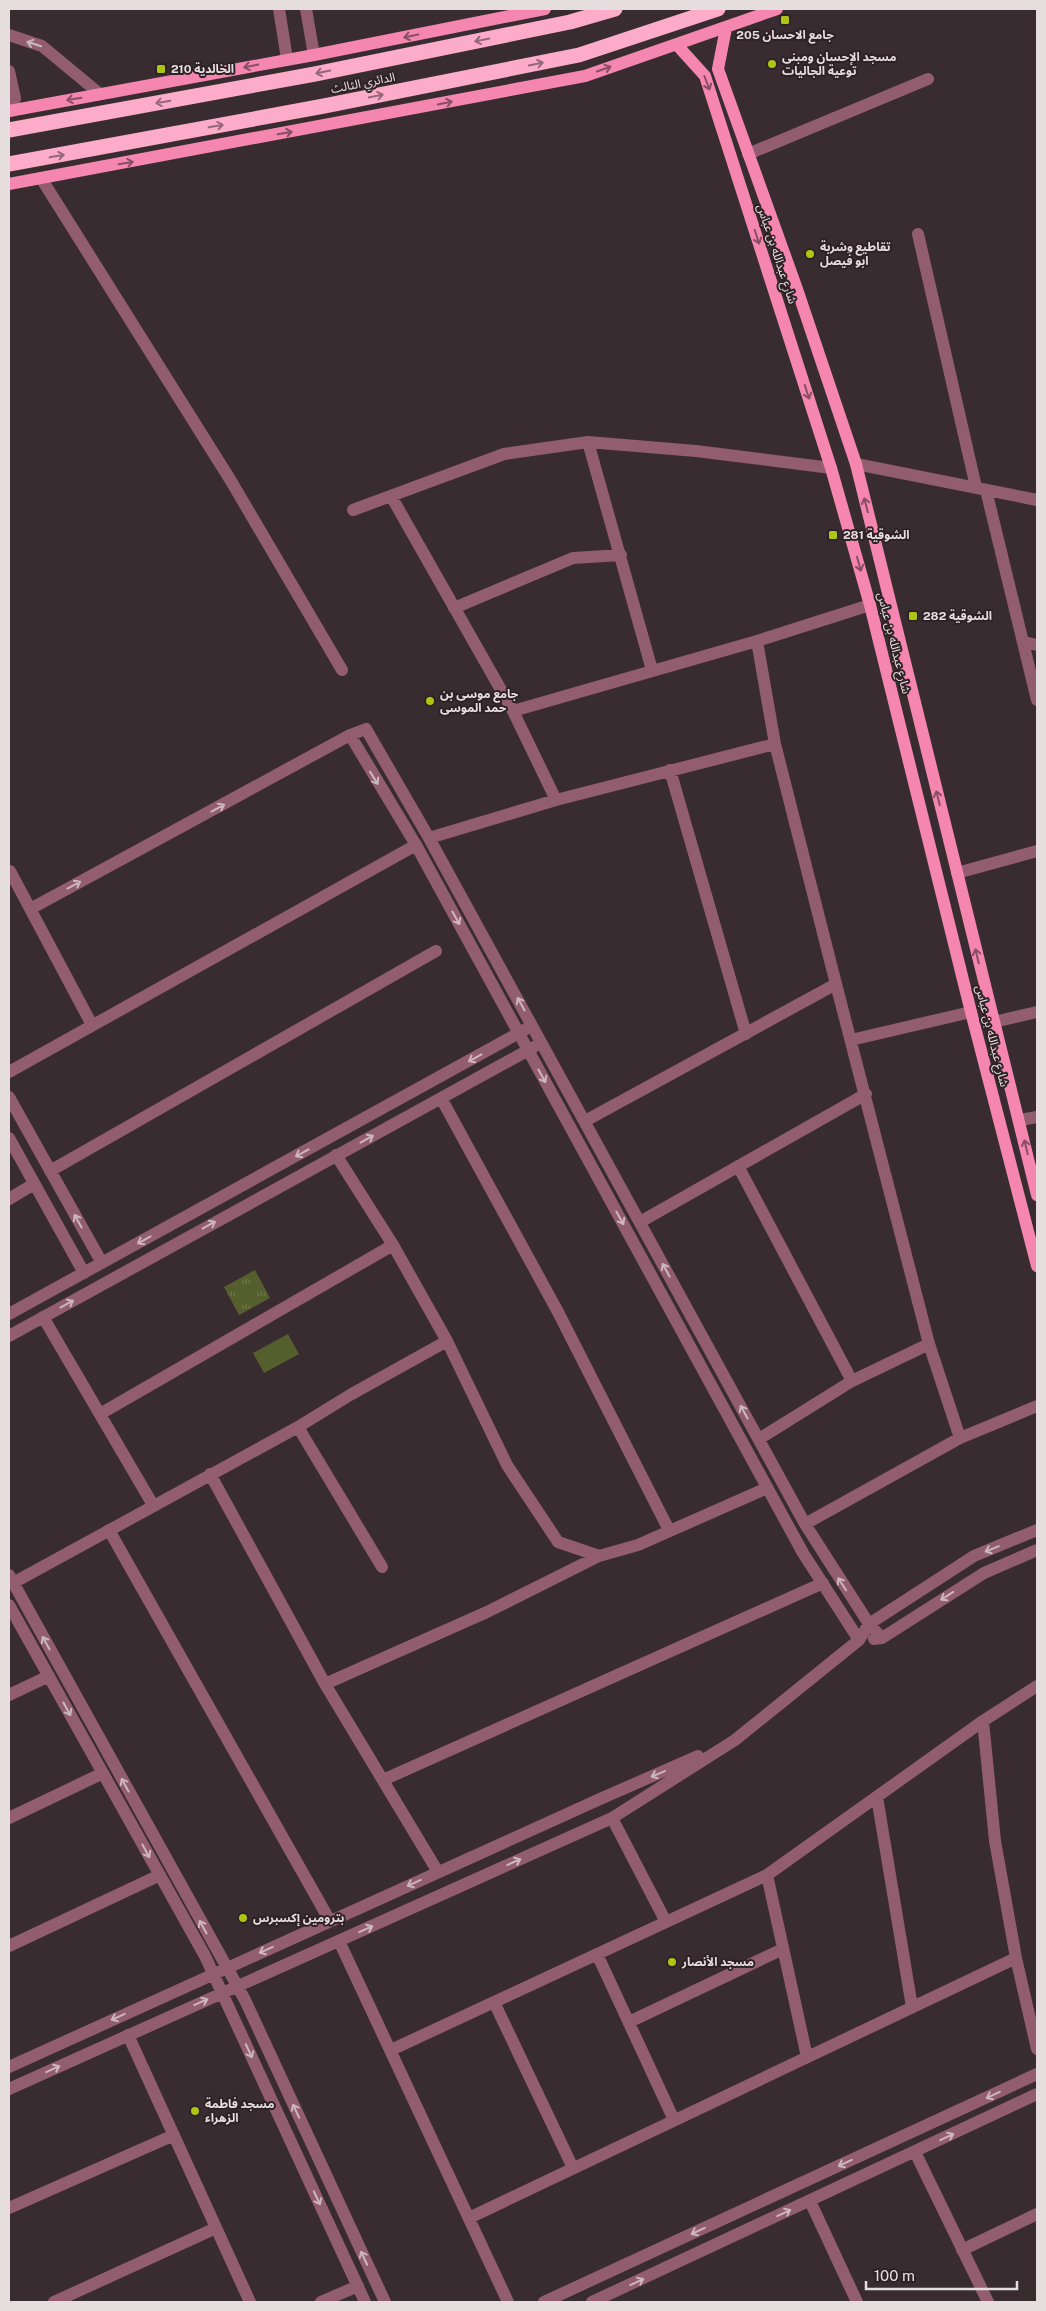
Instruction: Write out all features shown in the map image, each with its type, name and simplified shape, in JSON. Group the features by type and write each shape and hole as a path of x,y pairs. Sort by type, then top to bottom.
{"highway":[{"name":"الدائري الثالث","path":"9,130 324,72 570,22 614,9"},
{"name":"الدائري الثالث","path":"9,164 324,106 580,56 718,9"}],"main road":[{"path":"10,111 314,55 545,9"},
{"path":"9,184 586,76 777,9"},
{"name":"شارع عبدالله بن عباس","path":"726,28 718,68 856,464 1020,1120 1037,1195"},
{"name":"شارع عبدالله بن عباس","path":"677,45 705,76 831,468 870,605 971,1012 1037,1266"}],"street":[{"path":"279,9 287,59"},
{"path":"306,9 314,55"},
{"path":"9,35 42,46 100,94"},
{"path":"9,71 15,98 10,111"},
{"path":"748,154 928,79"},
{"path":"41,178 231,481 342,670"},
{"path":"918,234 981,489 1024,642 1037,700"},
{"path":"588,442 621,554 652,670"},
{"path":"354,510 504,454 588,442 696,451 831,468"},
{"path":"856,464 1037,500"},
{"path":"391,496 513,711 556,800"},
{"path":"454,608 573,558 621,554"},
{"path":"513,711 757,641 870,605"},
{"path":"757,641 775,744 836,984 866,1094 929,1344 960,1438"},
{"path":"1024,642 1037,645"},
{"path":"32,908 350,735 366,729 533,1025 805,1524 869,1624 882,1638"},
{"path":"350,735 416,845 803,1553 859,1640"},
{"path":"429,838 556,800 775,744"},
{"path":"670,770 746,1034"},
{"path":"9,1072 416,845"},
{"path":"957,873 1037,851"},
{"path":"10,871 32,908 92,1025"},
{"path":"50,1171 436,952"},
{"path":"585,1121 836,984"},
{"path":"851,1040 971,1012"},
{"path":"994,1022 1037,1012"},
{"path":"9,1314 533,1025"},
{"path":"9,1336 542,1042"},
{"path":"640,1222 866,1094"},
{"path":"9,1097 102,1263"},
{"path":"441,1098 558,1312 669,1530"},
{"path":"1020,1120 1037,1117"},
{"path":"9,1138 84,1273"},
{"path":"336,1155 393,1245 447,1341 507,1465 558,1542 599,1556"},
{"path":"738,1166 852,1381"},
{"path":"9,1199 34,1184"},
{"path":"100,1414 393,1245"},
{"path":"42,1317 153,1505"},
{"path":"385,2302 237,1986 11,1579 109,1530 298,1427 350,1395 447,1341"},
{"path":"759,1440 852,1381 929,1344"},
{"path":"805,1524 960,1438 1037,1406"},
{"path":"298,1427 382,1567"},
{"path":"210,1474 325,1684 438,1872"},
{"path":"325,1684 487,1612 599,1556 638,1545 767,1488"},
{"path":"109,1530 330,1921"},
{"path":"9,2089 612,1818 735,1740 859,1640 869,1624 974,1556 1037,1530"},
{"path":"859,1640 882,1638 984,1573 1037,1550"},
{"path":"383,1780 823,1583"},
{"path":"9,1605 160,1875 213,1974 365,2302"},
{"path":"9,1695 49,1676"},
{"path":"391,2050 767,1875 983,1721 1037,1686"},
{"path":"983,1721 995,1840 1016,1958 1037,2049"},
{"path":"9,2067 438,1872 735,1740"},
{"path":"9,1818 103,1773"},
{"path":"877,1797 912,2007"},
{"path":"612,1818 666,1922"},
{"path":"9,1946 160,1875"},
{"path":"767,1875 807,2057"},
{"path":"340,1940 508,2302"},
{"path":"629,2022 783,1949"},
{"path":"597,1954 674,2120"},
{"path":"469,2218 1016,1958"},
{"path":"494,2002 573,2168"},
{"path":"128,2035 250,2302"},
{"path":"544,2302 1037,2074"},
{"path":"592,2302 1037,2094"},
{"path":"9,2208 174,2135"},
{"path":"915,2152 988,2302"},
{"path":"810,2201 855,2302"},
{"path":"962,2250 1037,2214"},
{"path":"54,2302 216,2228"},
{"path":"321,2302 358,2286"}],"green space":[{"path":"255,1270 270,1298 239,1315 224,1287"},
{"path":"288,1334 299,1354 264,1373 253,1353"}],"place":[{"name":"جامع الاحسان 205","path":"785,20"},
{"name":"مسجد الإحسان ومبنى توعية الجاليات","path":"772,64"},
{"name":"الخالدية 210","path":"161,69"},
{"name":"تقاطيع وشربة ابو فيصل","path":"810,254"},
{"name":"الشوقية 281","path":"833,535"},
{"name":"الشوقية 282","path":"913,616"},
{"name":"جامع موسى بن حمد الموسى","path":"430,701"},
{"name":"بترومين إكسبرس","path":"243,1918"},
{"name":"مسجد الأنصار","path":"672,1962"},
{"name":"مسجد فاطمة الزهراء","path":"195,2111"}]}
